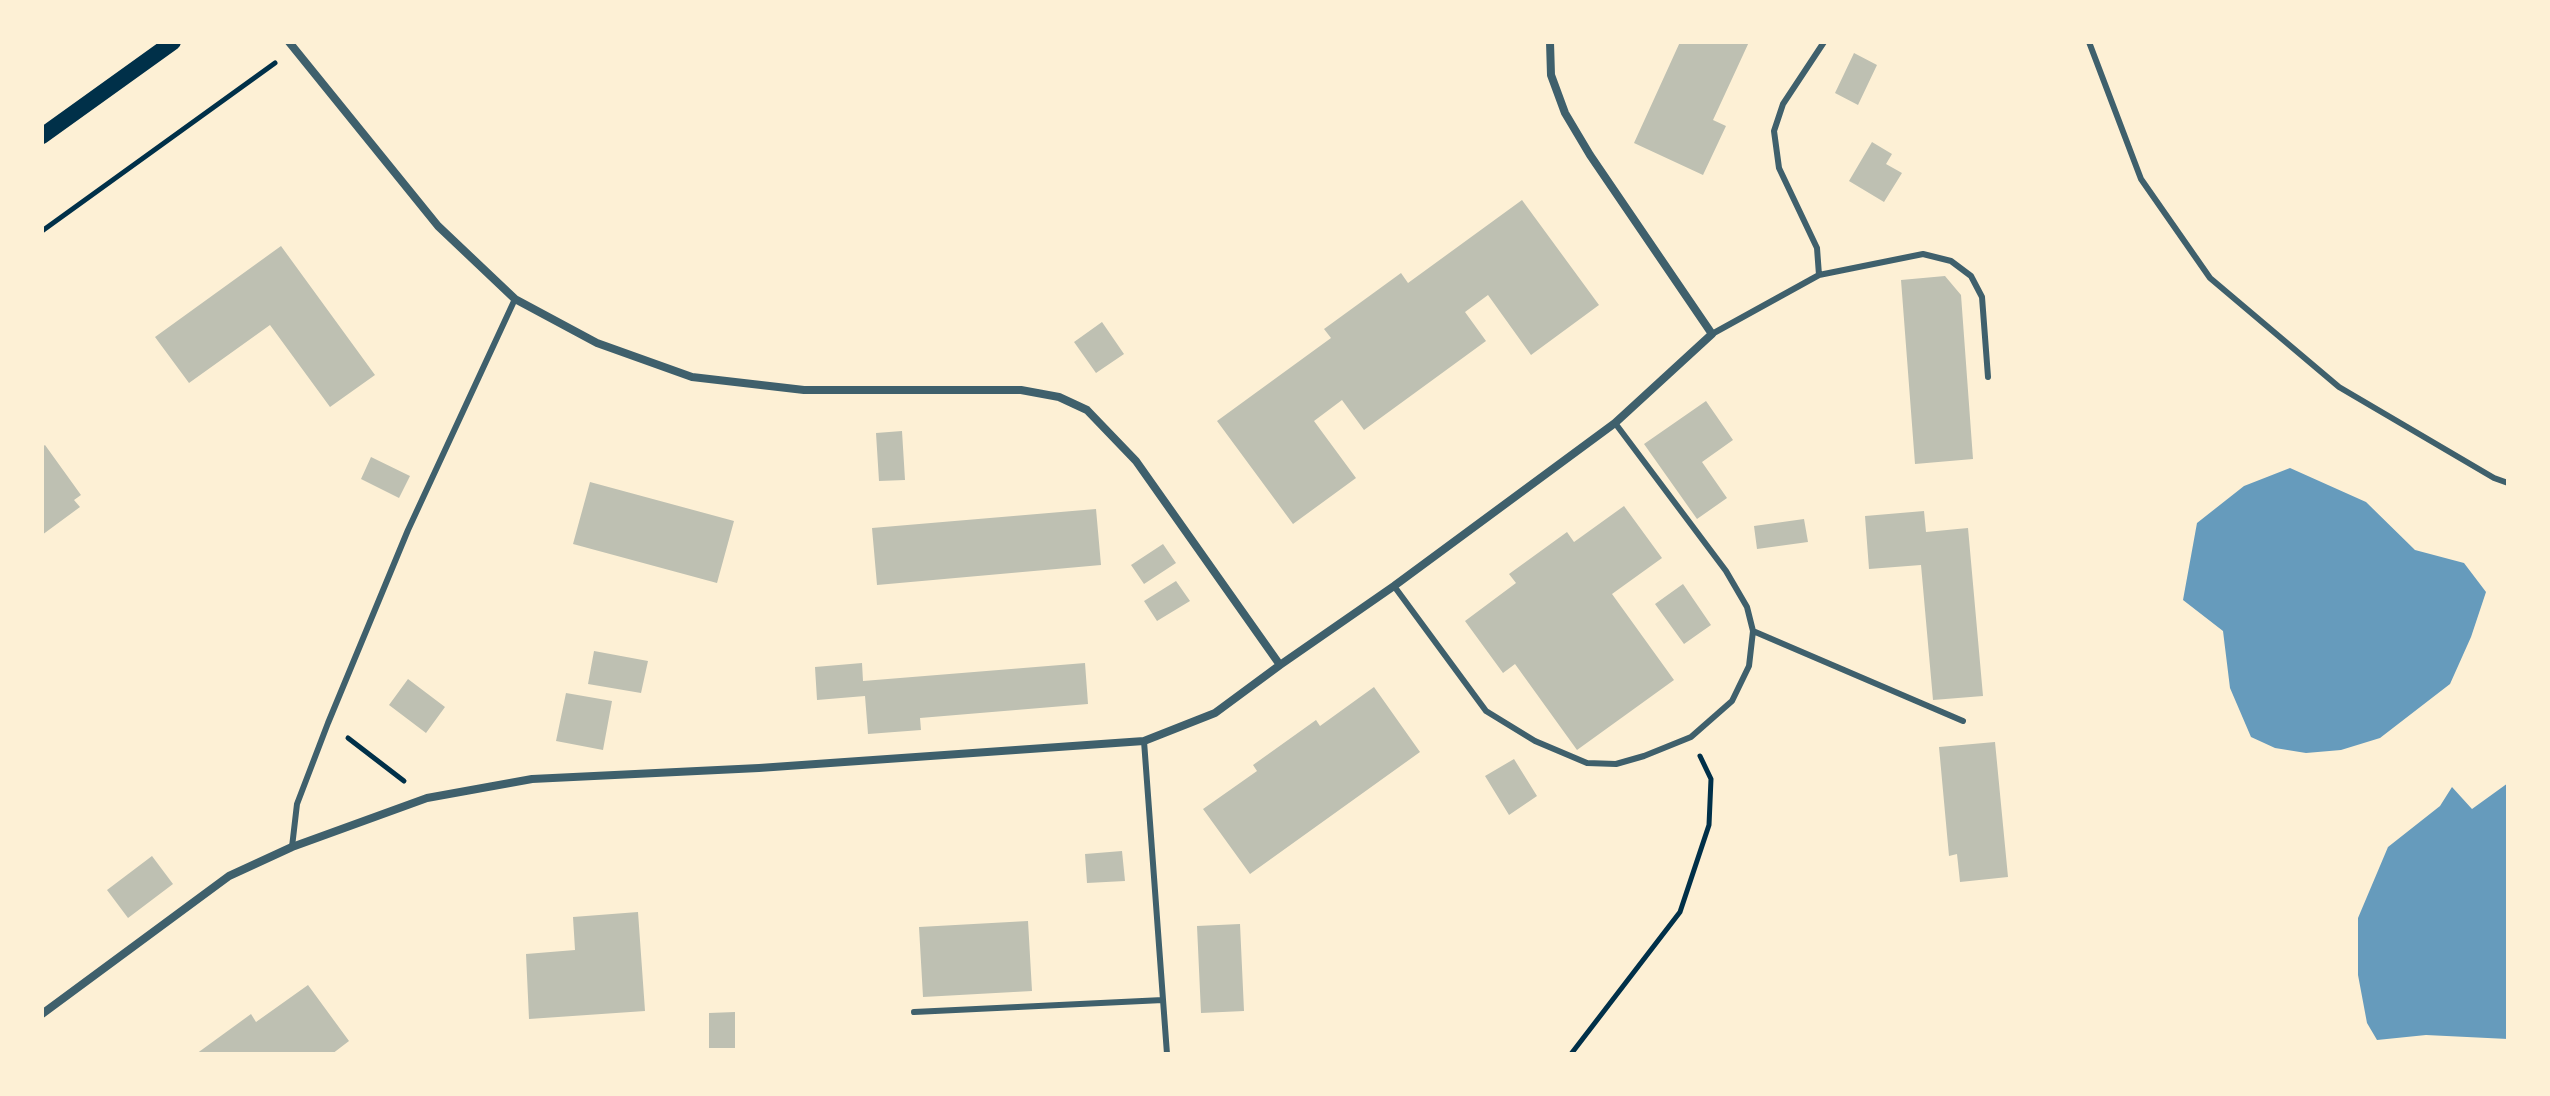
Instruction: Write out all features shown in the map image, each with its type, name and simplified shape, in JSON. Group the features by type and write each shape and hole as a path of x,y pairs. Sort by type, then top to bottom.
{"main road":[{"path":"42,136 173,42"}],"street":[{"path":"42,1014 229,876 292,847 427,798 532,779 759,768 1144,741 1215,713 1615,423 1712,334 1590,155 1565,113 1551,75 1550,42"},
{"path":"292,46 438,226 515,299 597,343 692,377 804,390 1021,390 1059,397 1087,410 1136,461 1280,665"}],"lane":[{"path":"1819,275 1817,248 1779,168 1774,131 1783,104 1824,42"},
{"path":"2089,42 2141,179 2210,278 2339,387 2494,478 2508,483"},
{"path":"1712,334 1819,275 1923,254 1951,261 1971,276 1982,297 1988,377"},
{"path":"292,847 297,804 328,723 408,530 515,299"},
{"path":"1394,586 1486,711 1535,741 1587,763 1616,764 1691,737 1732,701 1749,666 1753,631 1747,607 1726,571 1615,423"},
{"path":"1753,631 1963,721"},
{"path":"1144,741 1167,1054"},
{"path":"914,1012 1163,1000"}],"path":[{"path":"42,231 292,46"},
{"path":"328,723 427,798"},
{"path":"1571,1054 1680,912 1709,825 1711,779 1691,737"}],"water":[{"path":"2290,468 2366,502 2415,550 2464,563 2486,592 2471,637 2450,684 2380,738 2341,750 2306,753 2275,748 2251,737 2230,688 2223,631 2183,600 2197,523 2244,486"},
{"path":"2508,783 2508,1039 2426,1035 2377,1040 2367,1023 2358,975 2358,918 2388,847 2440,806 2452,787 2472,809"}],"building":[{"path":"1680,42 1749,42 1713,120 1726,126 1703,175 1634,143"},
{"path":"1854,53 1877,65 1858,105 1835,93"},
{"path":"1872,142 1892,154 1886,164 1902,173 1884,202 1849,181"},
{"path":"1522,200 1599,305 1531,355 1488,295 1465,312 1486,341 1364,430 1342,400 1314,421 1356,478 1293,524 1217,421 1331,338 1324,329 1401,273 1408,283"},
{"path":"281,246 375,375 330,407 270,325 189,383 155,337"},
{"path":"1945,276 1961,295 1973,459 1915,464 1901,280"},
{"path":"1102,322 1124,354 1096,373 1074,342"},
{"path":"1706,401 1733,440 1702,462 1727,498 1697,519 1644,444"},
{"path":"902,431 905,480 879,481 876,433"},
{"path":"45,445 81,495 74,500 80,507 42,535 42,447"},
{"path":"371,457 410,476 399,498 361,479"},
{"path":"590,482 734,521 717,583 573,544"},
{"path":"1624,506 1662,558 1612,594 1674,680 1577,750 1515,664 1503,673 1465,621 1516,583 1509,574 1567,532 1574,542"},
{"path":"1096,509 1101,565 877,585 872,528"},
{"path":"1924,511 1926,532 1968,528 1983,696 1933,700 1921,565 1869,569 1865,516"},
{"path":"1804,519 1808,542 1757,549 1754,526"},
{"path":"1163,544 1176,563 1144,584 1131,565"},
{"path":"1176,581 1190,601 1157,621 1144,601"},
{"path":"1683,584 1711,625 1684,644 1655,604"},
{"path":"594,651 648,661 641,693 588,684"},
{"path":"862,663 863,681 1085,663 1088,704 920,718 921,730 868,734 865,696 817,700 815,667"},
{"path":"408,679 445,707 426,733 389,705"},
{"path":"1374,687 1420,752 1250,874 1203,809 1257,771 1253,765 1316,720 1320,726"},
{"path":"566,693 612,701 603,750 556,741"},
{"path":"1995,742 2008,877 1960,882 1957,854 1949,856 1939,747"},
{"path":"1514,759 1537,796 1509,815 1485,776"},
{"path":"1122,851 1125,881 1087,883 1085,854"},
{"path":"152,856 173,884 128,918 107,890"},
{"path":"638,912 645,1011 529,1019 526,954 575,950 573,917"},
{"path":"1028,921 1032,991 923,997 919,927"},
{"path":"1240,924 1244,1011 1201,1013 1197,926"},
{"path":"308,985 349,1041 332,1054 196,1054 251,1014 256,1022"},
{"path":"735,1012 735,1048 709,1048 709,1013"}]}
